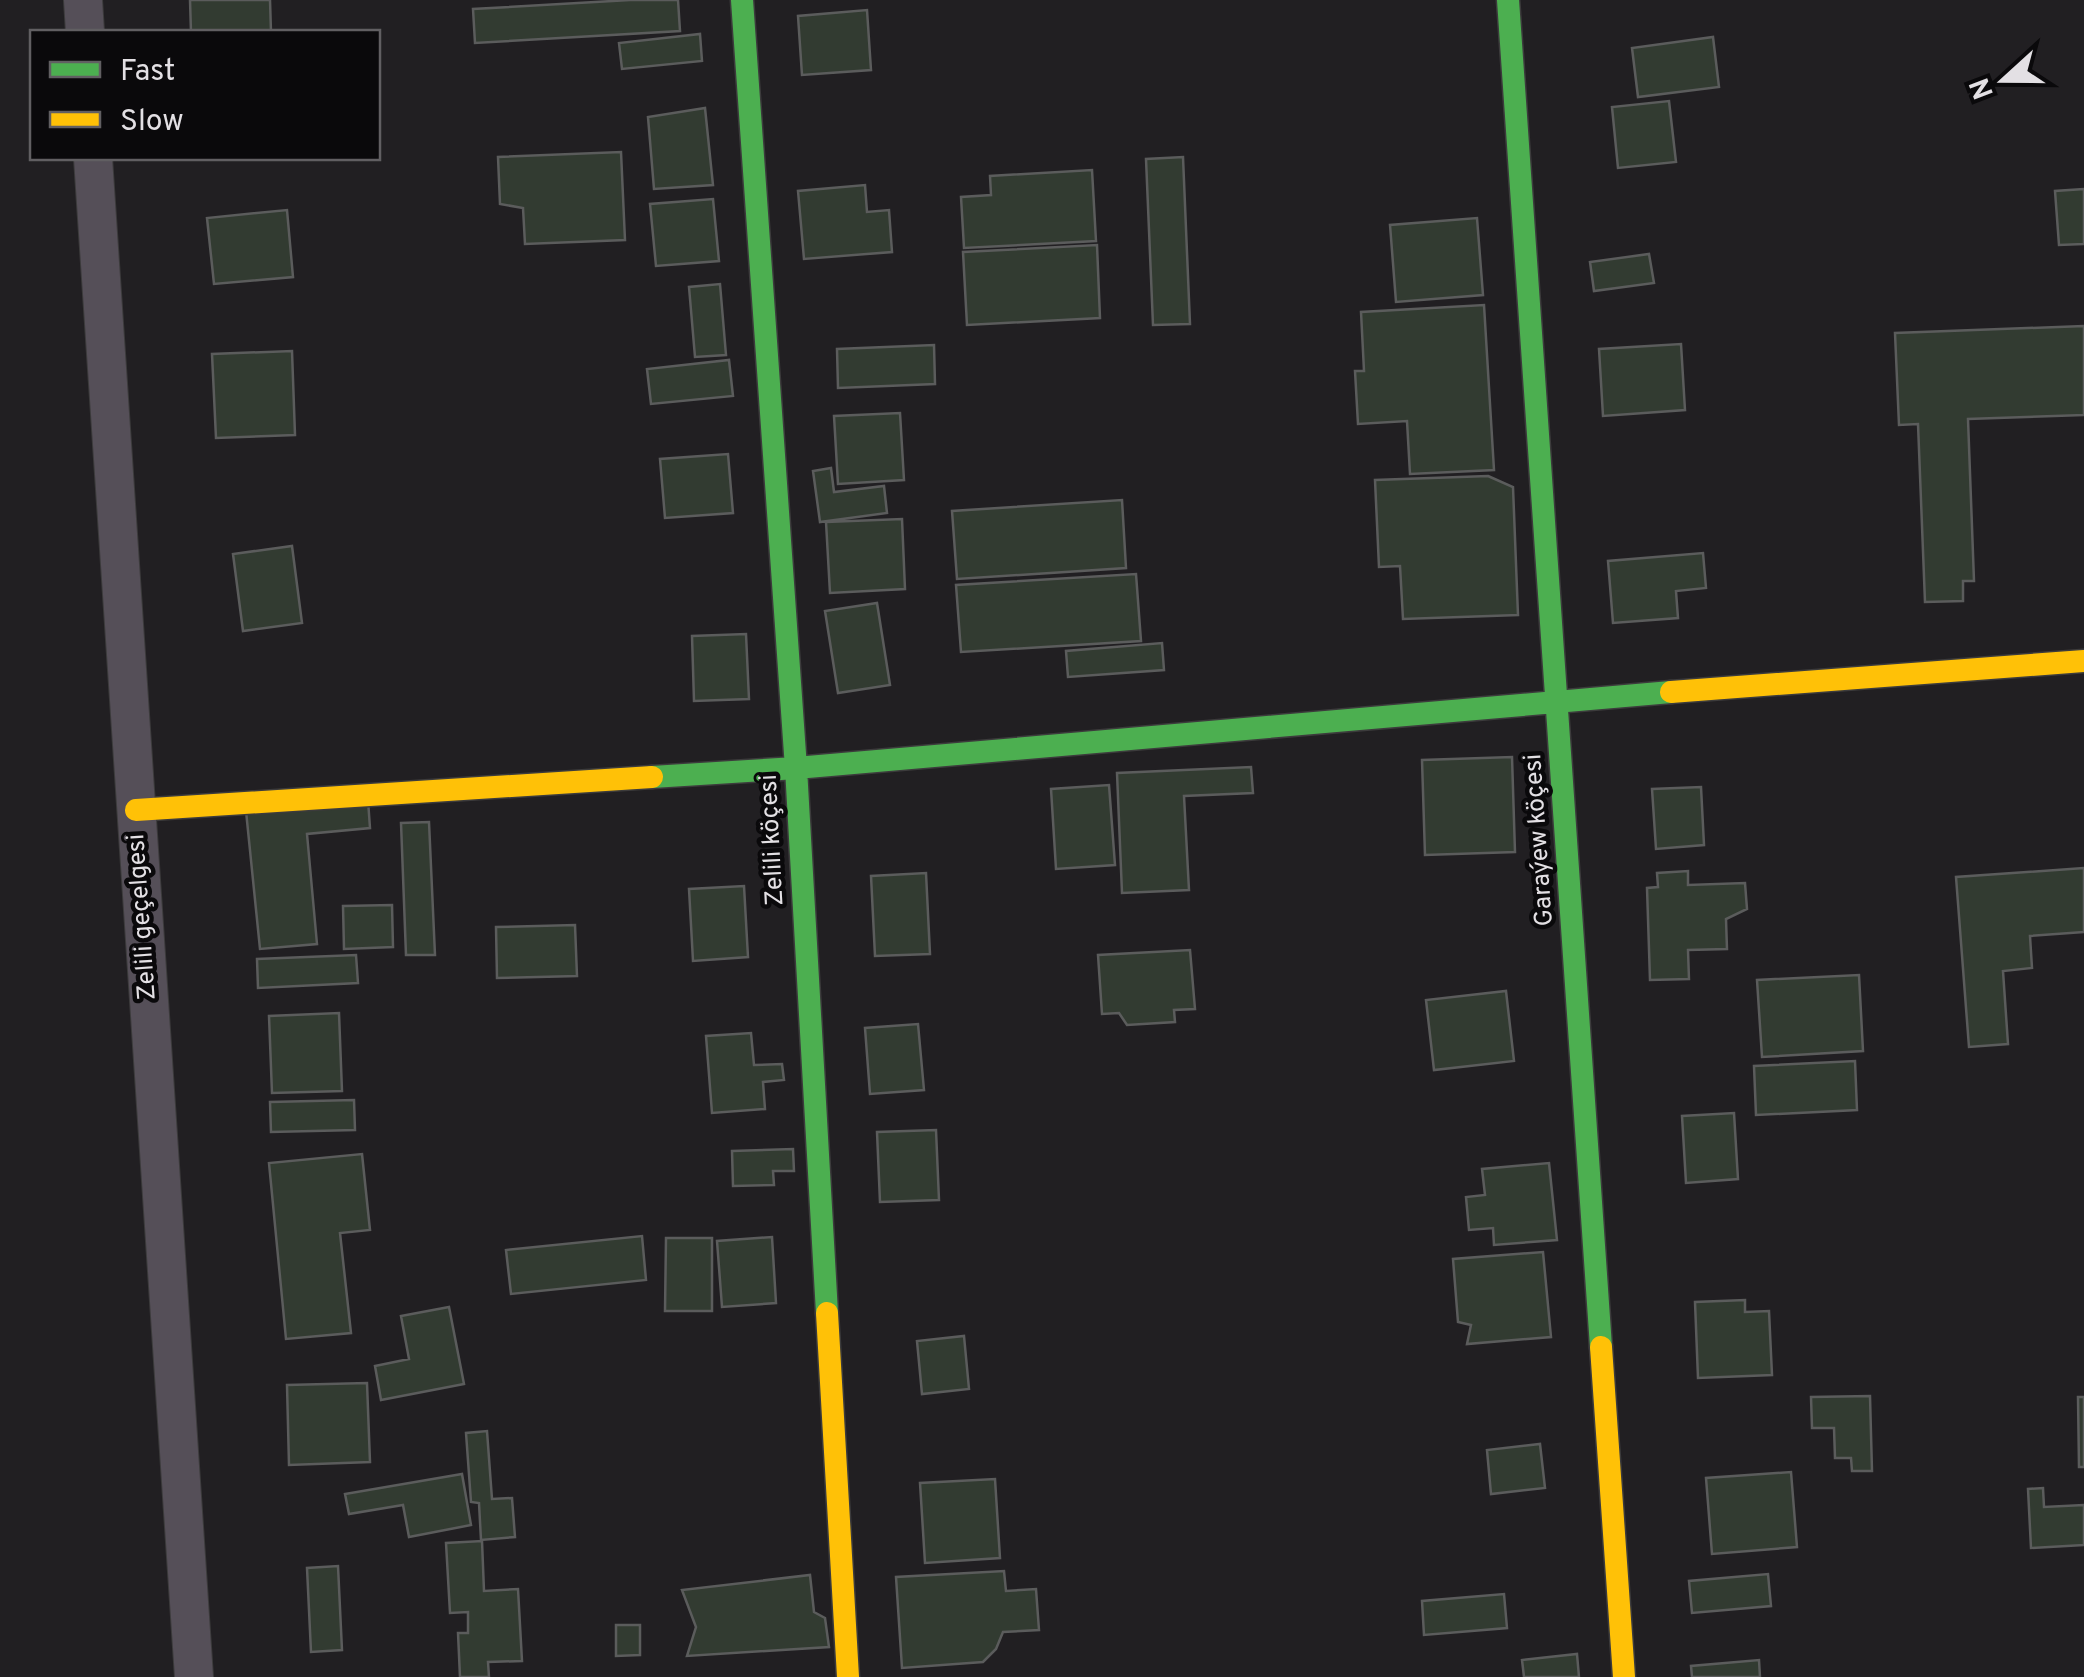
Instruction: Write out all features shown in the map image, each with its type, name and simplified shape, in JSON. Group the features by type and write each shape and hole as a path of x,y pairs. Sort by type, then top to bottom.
{"street":[{"path":"83,0 85,30"},
{"name":"Zelili köçesi","path":"742,0 796,768 848,1677"},
{"name":"Garaýew köçesi","path":"1508,0 1624,1677"},
{"name":"Zelili geçelgesi","path":"94,160 194,1677"},
{"path":"136,810 796,768 2084,660"}],"building":[{"path":"190,0 270,0 271,30 191,30"},
{"path":"678,0 680,31 475,43 473,9"},
{"path":"867,10 871,70 802,75 798,16"},
{"path":"700,34 702,61 622,69 619,43"},
{"path":"1713,37 1719,87 1638,97 1632,48"},
{"path":"1669,101 1676,162 1618,168 1612,107"},
{"path":"705,108 713,185 654,189 648,117"},
{"path":"621,152 625,240 525,244 523,208 500,204 498,157"},
{"path":"1183,157 1190,324 1153,325 1146,159"},
{"path":"1092,170 1096,241 964,248 961,197 991,195 990,176"},
{"path":"865,185 867,212 889,210 892,252 804,259 798,191"},
{"path":"2084,189 2084,244 2059,245 2055,191"},
{"path":"713,199 719,261 656,266 650,204"},
{"path":"287,210 293,277 214,284 207,218"},
{"path":"1477,218 1483,295 1396,302 1390,225"},
{"path":"1097,245 1100,318 967,325 963,252"},
{"path":"1649,254 1654,283 1594,291 1590,262"},
{"path":"720,284 726,355 695,357 689,287"},
{"path":"1484,305 1494,470 1410,474 1407,421 1358,424 1355,371 1364,371 1361,312"},
{"path":"2084,326 2084,415 1968,419 1974,581 1963,581 1963,601 1925,602 1918,424 1899,425 1895,333"},
{"path":"1681,344 1685,410 1603,416 1599,349"},
{"path":"934,345 935,384 838,388 837,349"},
{"path":"292,351 295,435 216,438 212,354"},
{"path":"729,360 733,396 651,404 647,369"},
{"path":"900,413 904,480 838,484 834,416"},
{"path":"728,454 733,513 665,518 660,459"},
{"path":"831,468 834,492 884,486 887,513 820,522 813,471"},
{"path":"1488,476 1513,487 1518,615 1403,619 1400,566 1379,567 1375,480"},
{"path":"1122,500 1126,568 957,579 952,511"},
{"path":"902,519 905,589 830,593 826,522"},
{"path":"292,546 302,623 243,631 233,554"},
{"path":"1703,553 1706,588 1676,591 1678,618 1613,623 1608,561"},
{"path":"1136,574 1141,641 961,652 956,585"},
{"path":"877,603 890,685 838,693 825,611"},
{"path":"746,634 749,699 694,701 692,636"},
{"path":"1162,643 1164,670 1068,677 1066,651"},
{"path":"1512,757 1515,852 1425,855 1422,760"},
{"path":"1251,767 1253,793 1184,796 1189,890 1122,893 1117,773"},
{"path":"1109,785 1115,865 1056,869 1051,789"},
{"path":"1701,787 1704,845 1656,849 1652,789"},
{"path":"368,800 370,828 307,834 317,944 260,949 246,811"},
{"path":"429,822 435,955 406,955 401,823"},
{"path":"2084,868 2084,932 2030,936 2032,968 2003,971 2008,1044 1969,1047 1956,877"},
{"path":"1688,871 1688,885 1745,883 1747,909 1726,919 1727,949 1688,950 1689,979 1650,980 1647,888 1658,887 1657,873"},
{"path":"926,873 930,954 875,956 871,876"},
{"path":"744,886 748,957 693,961 689,889"},
{"path":"392,905 393,947 344,949 343,906"},
{"path":"575,925 577,976 497,978 496,927"},
{"path":"1190,950 1195,1009 1174,1010 1175,1022 1127,1025 1119,1013 1102,1014 1098,955"},
{"path":"356,955 358,983 258,988 257,959"},
{"path":"1859,975 1863,1051 1762,1057 1757,980"},
{"path":"1506,991 1514,1061 1434,1070 1426,1000"},
{"path":"339,1013 342,1091 272,1093 269,1016"},
{"path":"918,1024 924,1090 870,1094 865,1028"},
{"path":"751,1033 754,1065 782,1064 784,1080 763,1082 765,1109 712,1113 706,1036"},
{"path":"1855,1061 1857,1110 1756,1115 1754,1066"},
{"path":"354,1100 355,1130 271,1132 270,1102"},
{"path":"1734,1113 1738,1179 1686,1183 1682,1116"},
{"path":"936,1130 939,1200 880,1202 877,1132"},
{"path":"793,1149 794,1171 773,1171 774,1185 733,1186 732,1151"},
{"path":"362,1154 370,1230 340,1233 351,1333 286,1339 269,1163"},
{"path":"1549,1163 1557,1240 1494,1245 1493,1228 1469,1230 1466,1197 1485,1195 1482,1169"},
{"path":"642,1236 646,1280 511,1294 506,1250"},
{"path":"772,1237 776,1303 722,1307 717,1241"},
{"path":"666,1238 712,1238 712,1311 665,1311"},
{"path":"1543,1252 1551,1337 1467,1344 1471,1325 1458,1322 1453,1259"},
{"path":"1745,1300 1745,1312 1769,1311 1772,1375 1698,1378 1695,1302"},
{"path":"449,1307 464,1384 381,1400 375,1366 409,1359 401,1316"},
{"path":"964,1336 969,1389 922,1394 917,1341"},
{"path":"367,1383 370,1462 289,1465 287,1385"},
{"path":"1870,1396 1872,1471 1852,1471 1851,1458 1835,1458 1834,1428 1812,1428 1811,1397"},
{"path":"2078,1397 2084,1397 2084,1467 2079,1467"},
{"path":"487,1431 492,1499 512,1498 515,1537 481,1540 479,1503 471,1502 466,1433"},
{"path":"1540,1444 1545,1488 1491,1494 1487,1450"},
{"path":"1791,1472 1797,1547 1712,1554 1706,1478"},
{"path":"462,1474 471,1525 409,1537 403,1505 349,1514 345,1494"},
{"path":"995,1479 1000,1558 925,1563 920,1483"},
{"path":"2043,1488 2044,1507 2084,1505 2084,1545 2031,1548 2028,1489"},
{"path":"482,1541 484,1591 518,1589 522,1661 488,1662 489,1677 460,1677 458,1633 468,1633 468,1612 450,1613 446,1543"},
{"path":"338,1566 342,1650 311,1652 307,1568"},
{"path":"1004,1571 1006,1591 1036,1589 1039,1630 1003,1632 996,1649 983,1662 902,1668 896,1577"},
{"path":"1768,1574 1771,1606 1692,1613 1689,1581"},
{"path":"810,1575 814,1612 825,1618 829,1647 687,1656 696,1627 682,1590"},
{"path":"1504,1594 1507,1628 1424,1635 1422,1601"},
{"path":"616,1625 640,1625 640,1655 616,1656"},
{"path":"1577,1654 1579,1677 1524,1677 1522,1660"},
{"path":"1759,1660 1760,1677 1692,1677 1691,1666"}],"traffic: fast":[{"path":"742,0 796,768 827,1313"},
{"path":"1508,0 1601,1347"},
{"path":"652,777 796,768 1671,692"}],"traffic: slow":[{"path":"1671,692 2084,661"},
{"path":"136,810 652,777"},
{"path":"827,1313 848,1677"},
{"path":"1601,1347 1624,1677"}]}
